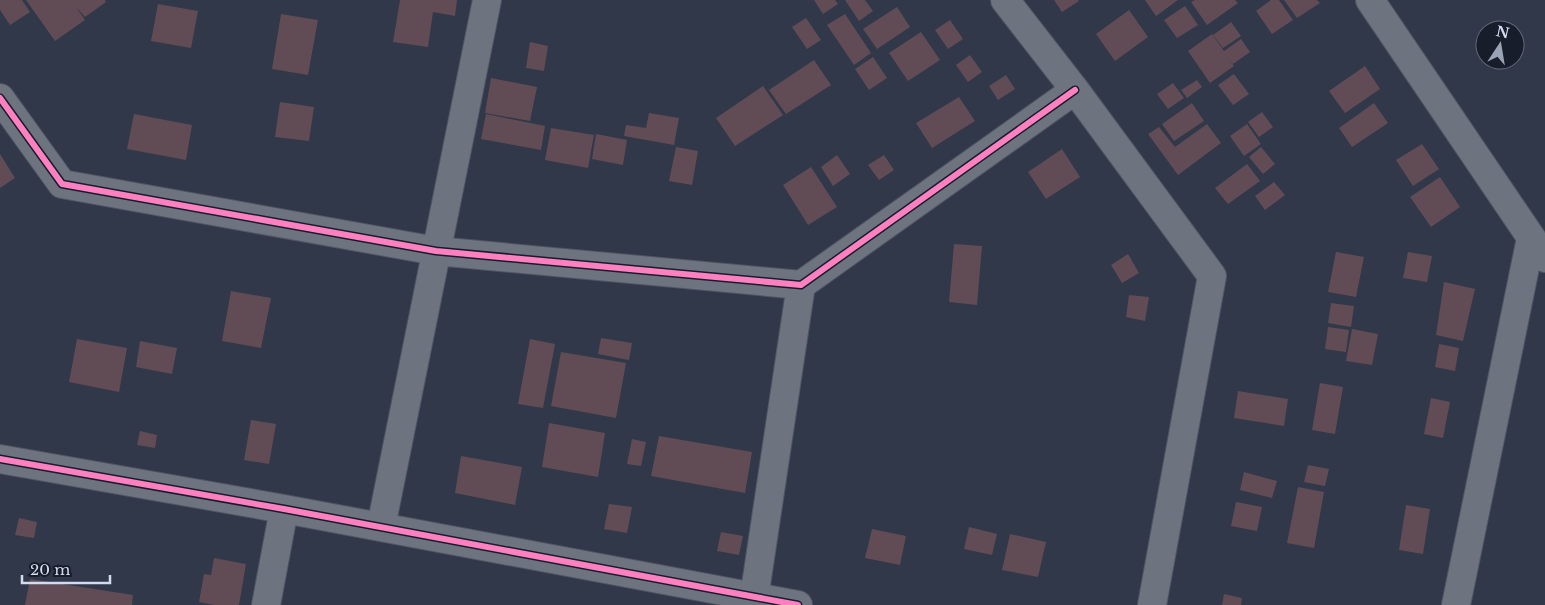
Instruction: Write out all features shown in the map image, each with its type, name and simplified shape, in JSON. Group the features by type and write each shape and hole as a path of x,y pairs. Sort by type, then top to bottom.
{"street":[{"path":"381,528 487,0"},
{"path":"1005,0 1075,90 1212,276 1152,605"},
{"path":"1370,0 1387,11 1538,248 1456,605"},
{"path":"0,98 62,184 436,251 801,286 1075,90"},
{"path":"753,601 801,286"},
{"path":"0,459 284,509 753,601 798,605"},
{"path":"266,605 284,509"}],"building":[{"path":"0,0 22,0 30,12 10,25 0,10"},
{"path":"26,0 105,0 106,2 85,17 76,7 85,20 55,41"},
{"path":"400,0 457,0 455,16 433,12 428,47 393,42"},
{"path":"814,0 835,0 838,4 823,14"},
{"path":"845,0 865,0 873,11 859,21"},
{"path":"1054,0 1078,0 1079,1 1062,12"},
{"path":"1145,0 1178,0 1156,16"},
{"path":"1195,0 1235,0 1238,3 1207,25 1191,2"},
{"path":"1271,0 1279,0 1293,20 1272,34 1256,11"},
{"path":"1284,0 1317,0 1320,3 1297,18"},
{"path":"158,4 198,11 191,48 151,41"},
{"path":"1185,6 1198,25 1177,38 1164,20"},
{"path":"897,7 910,27 877,49 863,29"},
{"path":"1129,10 1148,37 1115,61 1096,34"},
{"path":"281,14 318,20 308,75 272,69"},
{"path":"845,14 871,53 854,65 827,25"},
{"path":"806,18 821,40 807,49 792,27"},
{"path":"950,20 963,39 948,49 935,30"},
{"path":"1231,22 1241,36 1223,48 1213,35"},
{"path":"921,32 940,60 908,81 889,53"},
{"path":"1212,34 1224,51 1241,39 1250,52 1233,64 1227,57 1234,66 1210,83 1188,51"},
{"path":"530,42 548,46 544,71 526,68"},
{"path":"970,55 982,72 968,82 956,65"},
{"path":"873,57 887,78 869,90 855,69"},
{"path":"814,60 831,85 786,114 769,90"},
{"path":"1365,66 1380,89 1345,113 1329,91"},
{"path":"1234,74 1249,94 1233,105 1218,85"},
{"path":"1006,75 1015,89 998,100 989,86"},
{"path":"491,78 537,87 530,121 485,113"},
{"path":"1197,80 1202,87 1187,98 1181,90"},
{"path":"1173,83 1184,98 1168,109 1157,94"},
{"path":"763,86 783,115 735,146 716,118"},
{"path":"959,97 975,121 932,148 916,123"},
{"path":"280,102 314,107 309,141 275,137"},
{"path":"1192,103 1204,121 1174,141 1162,124"},
{"path":"1374,103 1388,123 1352,147 1339,128"},
{"path":"1262,112 1273,127 1259,137 1248,122"},
{"path":"649,113 679,118 674,145 624,136 626,125 646,128"},
{"path":"134,114 192,125 186,160 127,149"},
{"path":"486,114 545,126 541,150 481,139"},
{"path":"1207,124 1221,143 1178,175 1148,134 1159,127 1175,147"},
{"path":"1247,124 1261,144 1244,156 1230,136"},
{"path":"551,128 594,135 588,168 545,160"},
{"path":"596,134 627,140 623,165 592,159"},
{"path":"1422,144 1439,169 1413,186 1396,160"},
{"path":"676,147 698,151 692,185 669,181"},
{"path":"1261,147 1275,164 1263,174 1249,157"},
{"path":"1062,149 1080,177 1046,199 1028,172"},
{"path":"0,154 15,178 0,188"},
{"path":"837,155 850,174 833,186 821,167"},
{"path":"884,155 894,170 879,180 868,165"},
{"path":"1247,164 1260,181 1228,204 1215,188"},
{"path":"811,167 837,207 808,225 783,185"},
{"path":"1440,177 1460,207 1431,227 1410,197"},
{"path":"1274,182 1285,195 1265,210 1255,196"},
{"path":"954,244 982,246 977,305 949,302"},
{"path":"1336,252 1364,257 1356,297 1328,292"},
{"path":"1408,252 1432,256 1427,282 1403,278"},
{"path":"1128,254 1139,273 1122,283 1111,265"},
{"path":"1444,282 1475,289 1463,341 1436,335"},
{"path":"231,291 271,298 261,348 222,341"},
{"path":"1129,295 1149,297 1145,321 1126,317"},
{"path":"1331,303 1354,306 1351,327 1328,323"},
{"path":"1328,327 1349,330 1346,352 1325,349"},
{"path":"1352,329 1378,334 1372,365 1346,361"},
{"path":"601,338 632,343 629,360 598,354"},
{"path":"77,339 127,348 119,392 69,382"},
{"path":"530,339 555,344 543,408 518,404"},
{"path":"140,341 177,348 172,374 136,367"},
{"path":"1439,344 1459,348 1455,371 1435,367"},
{"path":"561,352 626,363 616,418 551,406"},
{"path":"1320,383 1343,387 1335,434 1312,430"},
{"path":"1238,391 1288,399 1284,426 1234,418"},
{"path":"1431,398 1450,402 1443,438 1424,434"},
{"path":"251,420 276,424 269,464 244,460"},
{"path":"549,423 605,433 598,477 542,467"},
{"path":"140,431 157,435 155,448 137,445"},
{"path":"659,436 752,452 745,493 651,476"},
{"path":"632,439 646,442 641,466 627,464"},
{"path":"461,456 522,467 515,505 455,493"},
{"path":"1308,465 1329,469 1325,486 1304,482"},
{"path":"1244,472 1277,481 1272,498 1240,490"},
{"path":"1298,487 1324,492 1314,548 1287,543"},
{"path":"1236,502 1262,507 1257,531 1231,526"},
{"path":"609,504 632,507 627,533 604,529"},
{"path":"1406,505 1430,509 1423,554 1399,550"},
{"path":"19,518 37,522 34,538 15,535"},
{"path":"969,527 997,534 992,555 964,549"},
{"path":"872,529 906,536 900,565 865,558"},
{"path":"721,532 743,536 739,555 717,551"},
{"path":"1010,534 1046,542 1038,577 1002,570"},
{"path":"214,558 246,564 239,605 214,605 199,602 204,574 211,575"},
{"path":"30,579 133,595 132,605 25,605"},
{"path":"1224,594 1242,598 1241,605 1222,605"}],"cycle path":[{"path":"0,98 62,184 436,251 801,285 1075,90"},
{"path":"0,459 284,509 798,605"}]}
